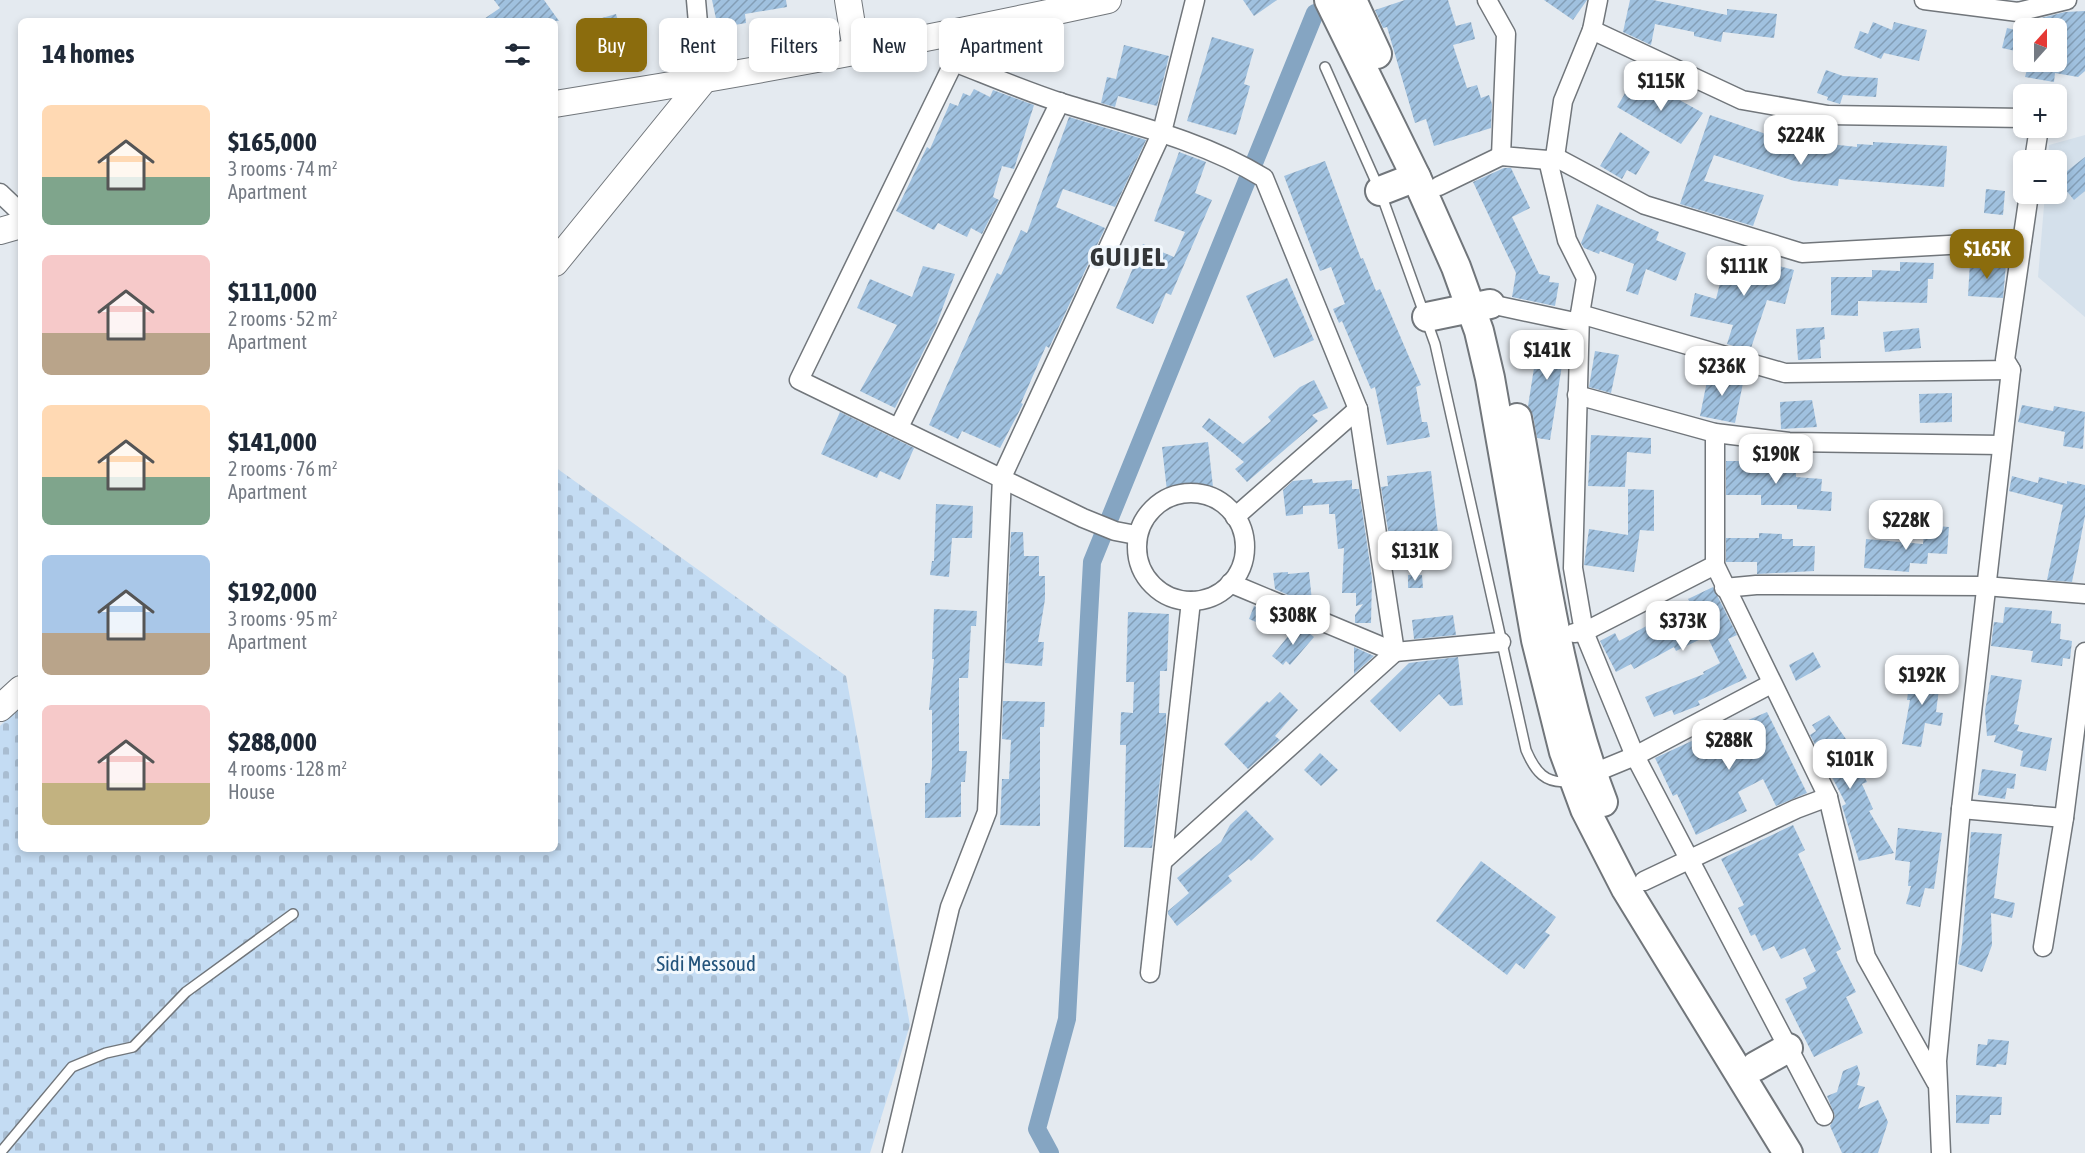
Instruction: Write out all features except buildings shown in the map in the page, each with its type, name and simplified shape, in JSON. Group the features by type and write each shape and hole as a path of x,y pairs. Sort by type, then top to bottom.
{"main road":[{"path":"848,0 851,19"},
{"path":"1009,18 1048,6 1108,0"},
{"path":"1329,0 1427,181"},
{"path":"1352,0 1509,373 1571,634 1583,778 1616,829 1644,881 1810,1153"},
{"path":"558,104 703,81 851,51"},
{"path":"558,259 703,81"},
{"path":"1380,191 1427,181"},
{"path":"0,231 18,226"},
{"path":"1427,317 1481,306"},
{"path":"1481,306 1490,378 1536,640 1611,863 1788,1153"},
{"path":"0,708 18,692"},
{"path":"1756,1066 1788,1048"}],"street":[{"path":"696,0 703,81"},
{"path":"892,1153 950,907 987,812 1002,477 1162,132 1196,0"},
{"path":"1487,0 1506,34 1501,156"},
{"path":"1598,0 1592,30 1563,101 1552,159 1567,240 1586,278 1580,318 1571,634 1824,1116"},
{"path":"1924,0 2017,6 2067,0"},
{"path":"1592,30 1742,100 1828,115 2013,118"},
{"path":"949,72 799,380 1083,518 1115,531 1136,535"},
{"path":"980,72 1060,102 1162,132 1264,178 1358,409 1395,652"},
{"path":"899,427 1060,102"},
{"path":"1427,181 1501,156 1552,159 1645,205 1802,253 2022,241"},
{"path":"0,193 18,210"},
{"path":"1941,1153 1936,1083 1961,809 2011,370 2005,360 2028,204"},
{"path":"1481,306 1580,318 1785,373 2011,370"},
{"path":"1577,395 1715,433 1789,442 2002,445"},
{"path":"1235,517 1358,409"},
{"path":"1715,433 1714,565 1828,797 1866,957 1936,1083"},
{"path":"1197,493 1215,498 1230,509 1235,517 1245,541 1244,559 1237,576 1209,598 1191,601 1174,598 1159,591 1146,578 1139,562 1136,535 1149,513 1162,501 1179,494 1197,493"},
{"path":"1571,634 1714,565"},
{"path":"1230,583 1395,652 1501,642"},
{"path":"1724,588 1756,585 1985,586 2085,594"},
{"path":"1150,973 1191,601"},
{"path":"1164,860 1395,652"},
{"path":"2043,947 2064,818 2085,652"},
{"path":"1583,778 1635,756 1771,684"},
{"path":"1644,881 1688,858 1828,797"},
{"path":"1961,809 2064,818"}],"lane":[{"path":"1325,67 1380,191 1427,317 1441,368 1523,741 1540,775 1548,780 1559,783 1583,778"},
{"path":"0,1153 72,1067 106,1053 133,1047 186,992 293,914"}],"shaded area":[{"path":"2085,135 2085,317 2038,277 2044,204 2067,204 2067,150 2049,150 2049,145"}],"green space":[{"name":"Sidi Messoud","path":"558,469 846,676 910,1025 870,1153 0,1153 0,726 18,708 18,852 558,852"}],"waterway":[{"path":"1050,1153 1037,1129 1067,1019 1092,562 1315,13"}],"district":[{"name":"GUIJEL","path":"1128,257"}]}
